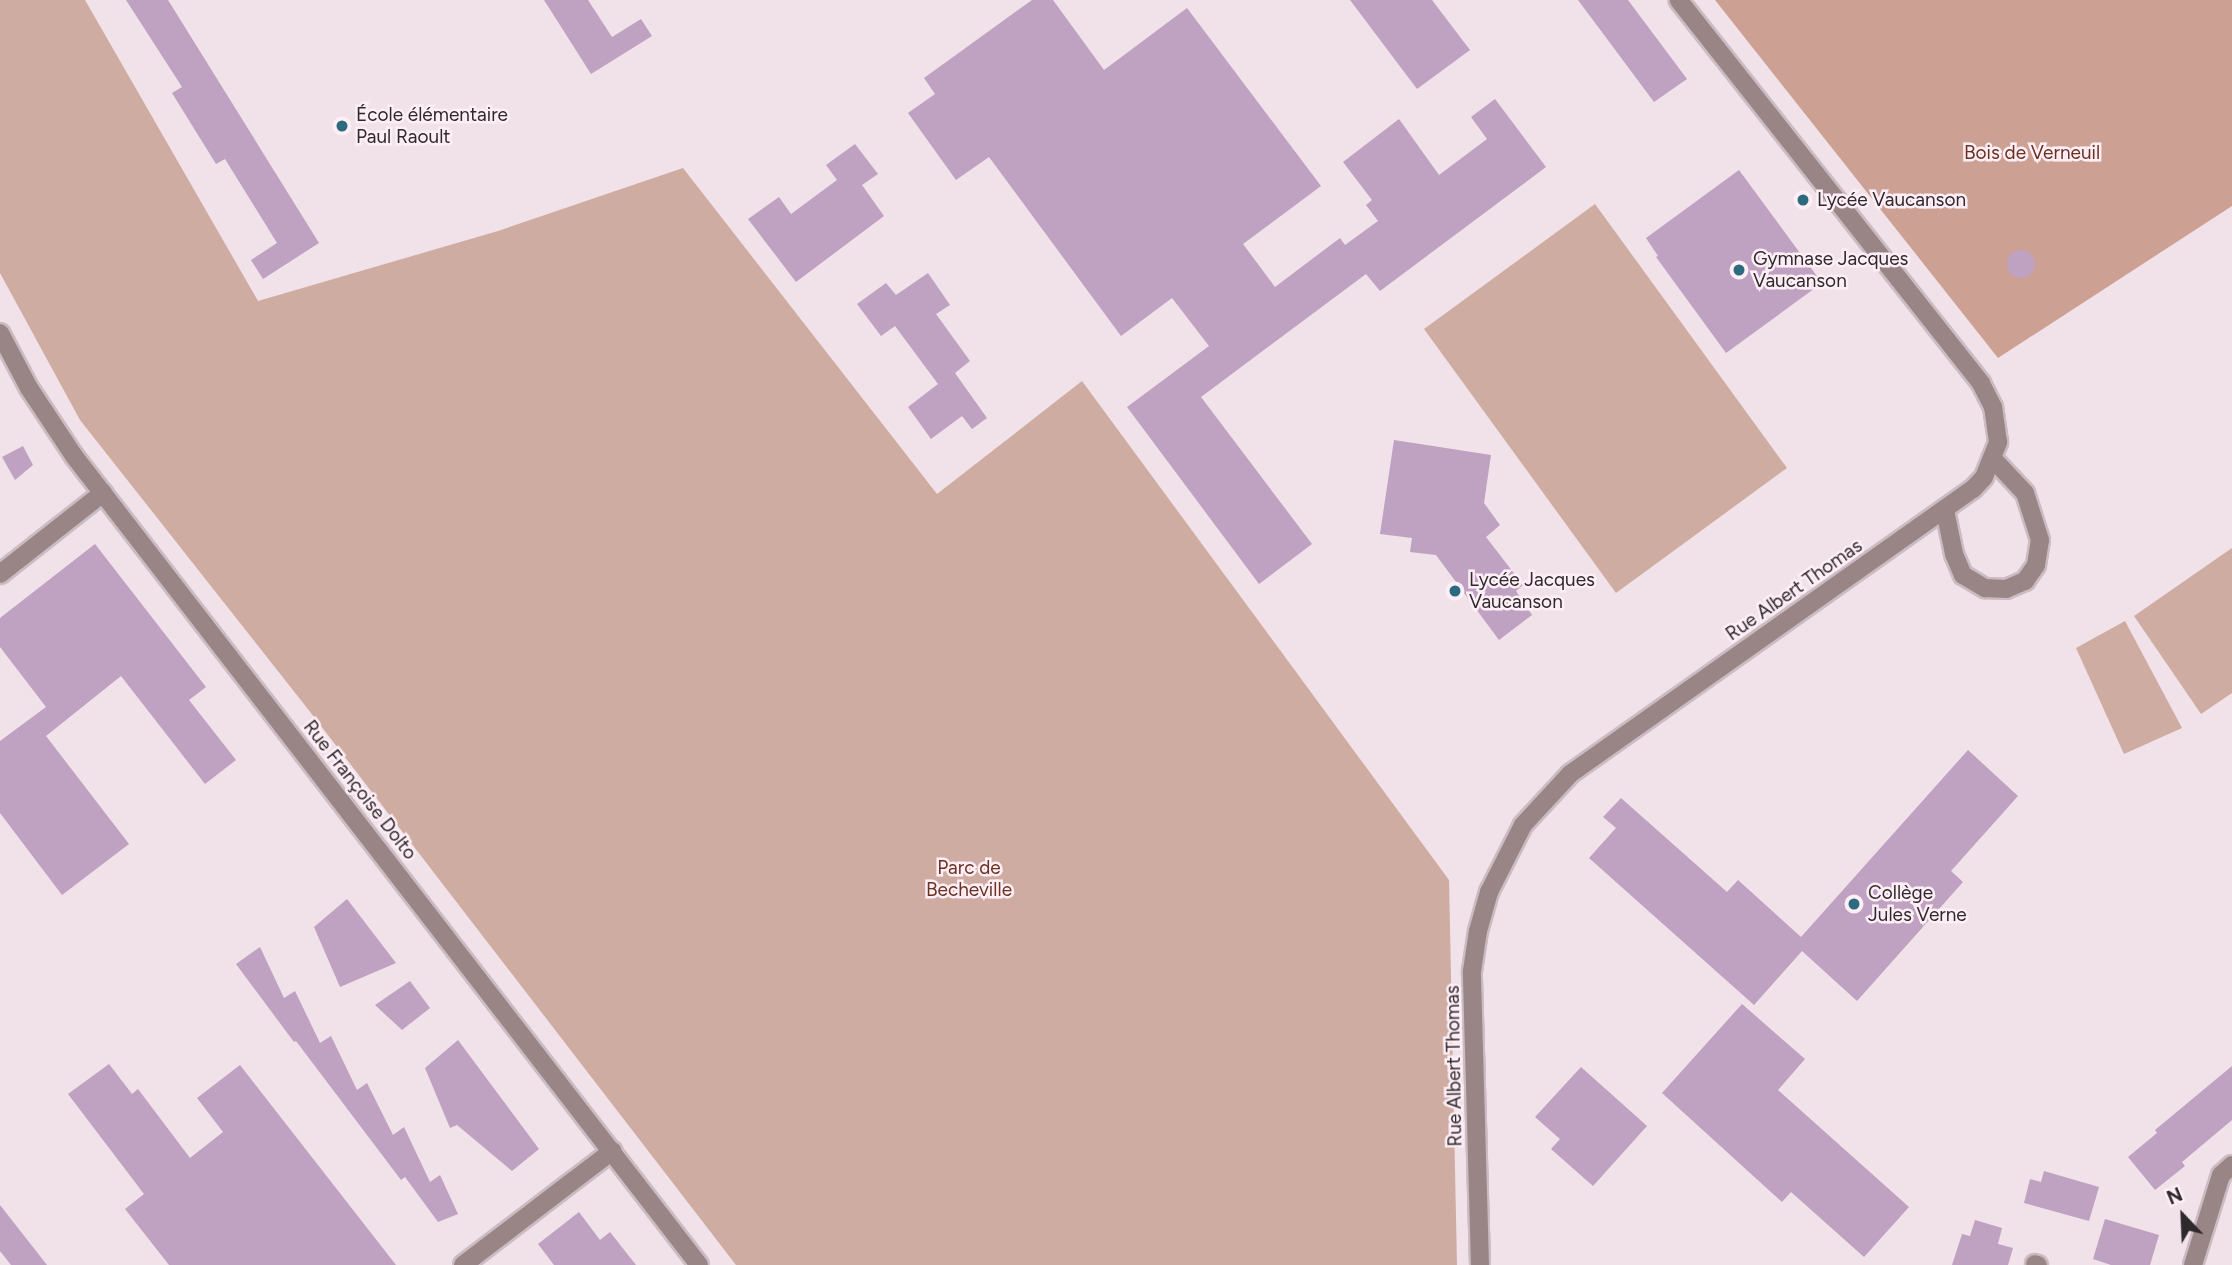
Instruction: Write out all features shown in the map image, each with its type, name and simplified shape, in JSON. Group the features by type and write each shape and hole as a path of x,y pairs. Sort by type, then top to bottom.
{"street":[{"name":"Rue Albert Thomas","path":"1480,1265 1472,971 1478,931 1489,892 1523,825 1570,774 1973,489 1993,459 1998,442 1993,407 1981,383 1678,0"},
{"name":"Rue Françoise Dolto","path":"0,332 29,388 103,493 699,1265"},
{"path":"1945,510 1954,554 1964,575 1985,588 2006,589 2025,581 2036,565 2040,540 2025,493 1993,459"},
{"path":"0,574 103,493"},
{"path":"463,1265 612,1152"},
{"path":"2193,1265 2221,1175 2232,1165"}],"green space":[{"name":"Parc de Becheville","path":"0,0 85,0 258,301 498,231 683,168 937,494 1082,381 1449,880 1457,1265 736,1265 311,713 80,420 0,273"},
{"name":"Bois de Verneuil","path":"1715,0 2232,0 2232,206 1998,358"},
{"path":"1595,204 1787,468 1616,593 1424,329"},
{"path":"2232,548 2232,693 2201,714 2134,616"},
{"path":"2125,621 2182,728 2124,754 2076,648"}],"building":[{"path":"126,0 168,0 319,243 263,279 251,260 277,243 225,159 216,164 172,93 182,87"},
{"path":"544,0 588,0 612,37 641,19 652,36 591,74"},
{"path":"1032,0 1053,0 1104,70 1187,8 1321,186 1243,244 1275,287 1340,238 1345,245 1378,221 1366,205 1372,200 1343,162 1399,119 1439,175 1487,139 1471,117 1495,99 1546,167 1380,291 1366,274 1201,397 1312,544 1259,584 1127,407 1209,346 1172,298 1121,336 989,157 956,180 908,113 935,94 924,78"},
{"path":"1350,0 1432,0 1470,50 1417,89"},
{"path":"1578,0 1628,0 1687,79 1654,102"},
{"path":"855,144 878,174 862,185 884,216 796,282 748,219 779,197 791,214 837,180 826,165"},
{"name":"Gymnase Jacques Vaucanson","path":"1739,170 1822,283 1726,353 1656,257 1658,256 1646,238"},
{"path":"2021,250 2031,254 2035,264 2031,274 2021,278 2011,274 2007,264 2011,254"},
{"path":"928,273 950,305 936,314 970,361 955,373 987,418 972,429 962,416 931,439 908,407 938,384 895,326 881,336 857,304 886,283 896,295"},
{"path":"1394,440 1491,455 1484,503 1500,525 1486,537 1523,585 1516,591 1532,615 1499,640 1436,555 1410,552 1412,538 1380,534"},
{"path":"23,446 33,465 15,480 2,457"},
{"path":"95,544 206,687 189,700 236,760 205,784 121,676 46,736 129,844 62,895 0,813 0,741 46,707 0,647 0,618"},
{"path":"1968,750 2018,796 1951,871 1963,882 1857,1001 1802,951 1754,1005 1589,858 1616,828 1603,817 1621,798 1727,892 1738,880 1801,937"},
{"path":"347,899 396,963 340,987 314,927"},
{"path":"260,947 284,998 295,991 320,1043 331,1036 357,1090 367,1083 393,1135 404,1127 430,1182 440,1175 458,1214 438,1222 405,1177 401,1180 236,964"},
{"path":"410,981 430,1008 402,1030 375,1005"},
{"path":"1742,1004 1805,1059 1778,1090 1909,1207 1864,1257 1791,1192 1782,1202 1662,1093"},
{"path":"458,1040 539,1149 512,1171 457,1125 450,1128 425,1068"},
{"path":"109,1064 132,1094 138,1089 190,1158 223,1132 197,1098 240,1065 396,1265 169,1265 125,1209 144,1194 68,1094"},
{"path":"2232,1066 2232,1120 2182,1162 2185,1166 2155,1190 2128,1157 2157,1133 2155,1130"},
{"path":"1581,1067 1647,1126 1593,1186 1551,1149 1560,1139 1535,1117"},
{"path":"2044,1171 2099,1187 2089,1221 2024,1203 2030,1179 2041,1182"},
{"path":"0,1205 47,1265 11,1265 0,1251"},
{"path":"579,1212 600,1240 610,1232 636,1265 554,1265 538,1244"},
{"path":"2105,1219 2159,1235 2150,1265 2111,1265 2093,1259"},
{"path":"1975,1220 2002,1228 1998,1244 2013,1248 2008,1265 1952,1265 1962,1234 1970,1236"}],"place":[{"name":"École élémentaire Paul Raoult","path":"342,126"},
{"name":"Lycée Vaucanson","path":"1803,200"},
{"name":"Gymnase Jacques Vaucanson","path":"1739,270"},
{"name":"Lycée Jacques Vaucanson","path":"1455,591"},
{"name":"Collège Jules Verne","path":"1854,904"}]}
